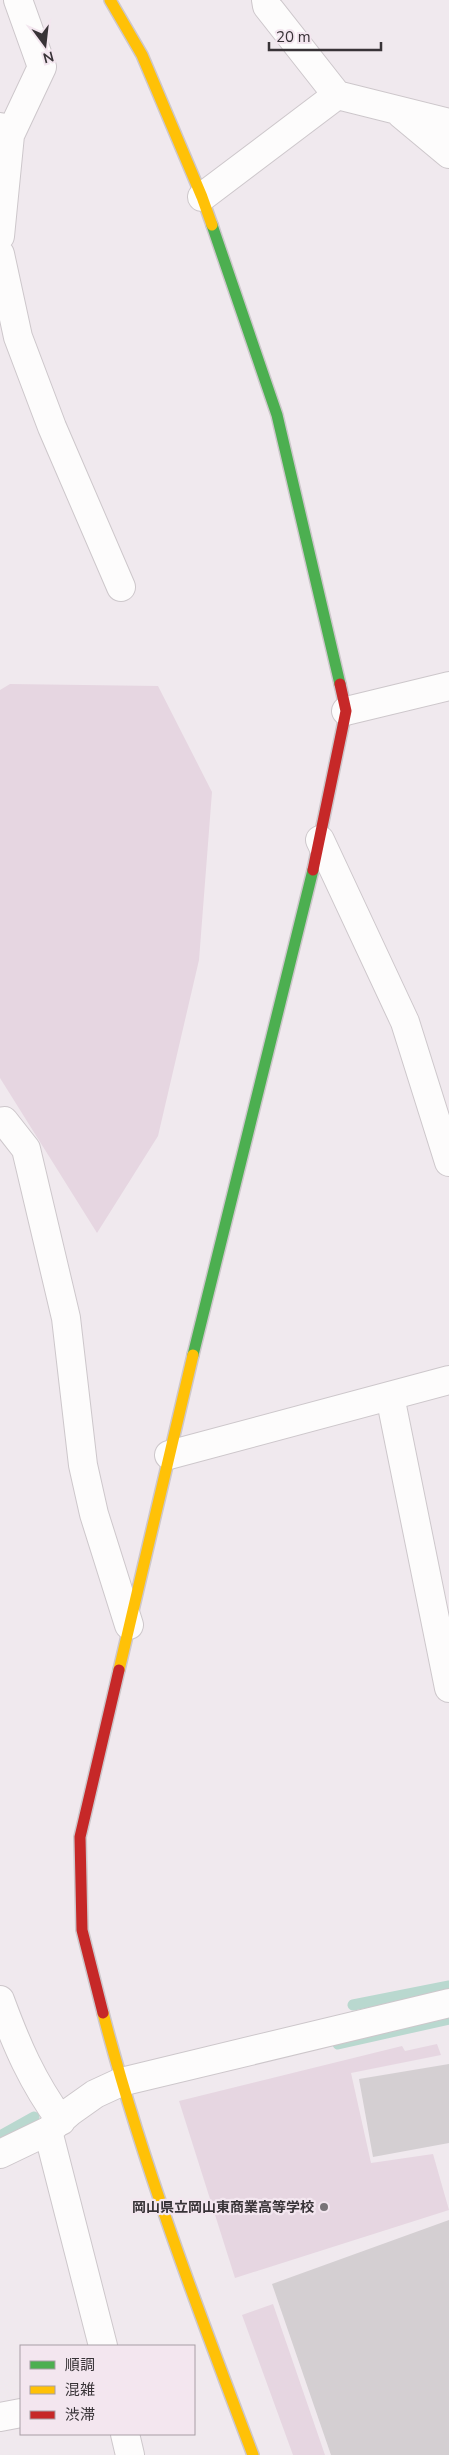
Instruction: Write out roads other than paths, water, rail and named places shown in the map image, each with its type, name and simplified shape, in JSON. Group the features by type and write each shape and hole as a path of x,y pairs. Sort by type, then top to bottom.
{"street":[{"path":"0,236 5,131 42,67 18,0"},
{"path":"110,0 142,55 202,197 277,415 346,711 320,840 169,1454 80,1836 82,1930 121,2082 203,2323 253,2455"},
{"path":"266,0 267,6 337,95 449,123"},
{"path":"202,197 337,95"},
{"path":"396,110 449,154"},
{"path":"0,254 18,337 52,427 121,587"},
{"path":"346,711 449,686"},
{"path":"320,840 405,1022 449,1162"},
{"path":"0,1122 4,1121 26,1149 66,1318 83,1465 94,1514 129,1625"},
{"path":"169,1454 449,1380"},
{"path":"390,1396 449,1688"},
{"path":"0,2000 23,2060 42,2094 54,2126 103,2345"},
{"path":"0,2154 54,2126 96,2094 121,2082 449,2003"},
{"path":"0,2417 20,2413"},
{"path":"125,2435 130,2455"}],"waterway":[{"path":"353,2005 449,1986"},
{"path":"338,2044 449,2019"},
{"path":"0,2136 34,2117"}],"place":[{"name":"岡山県立岡山東商業高等学校","path":"324,2207"}]}
